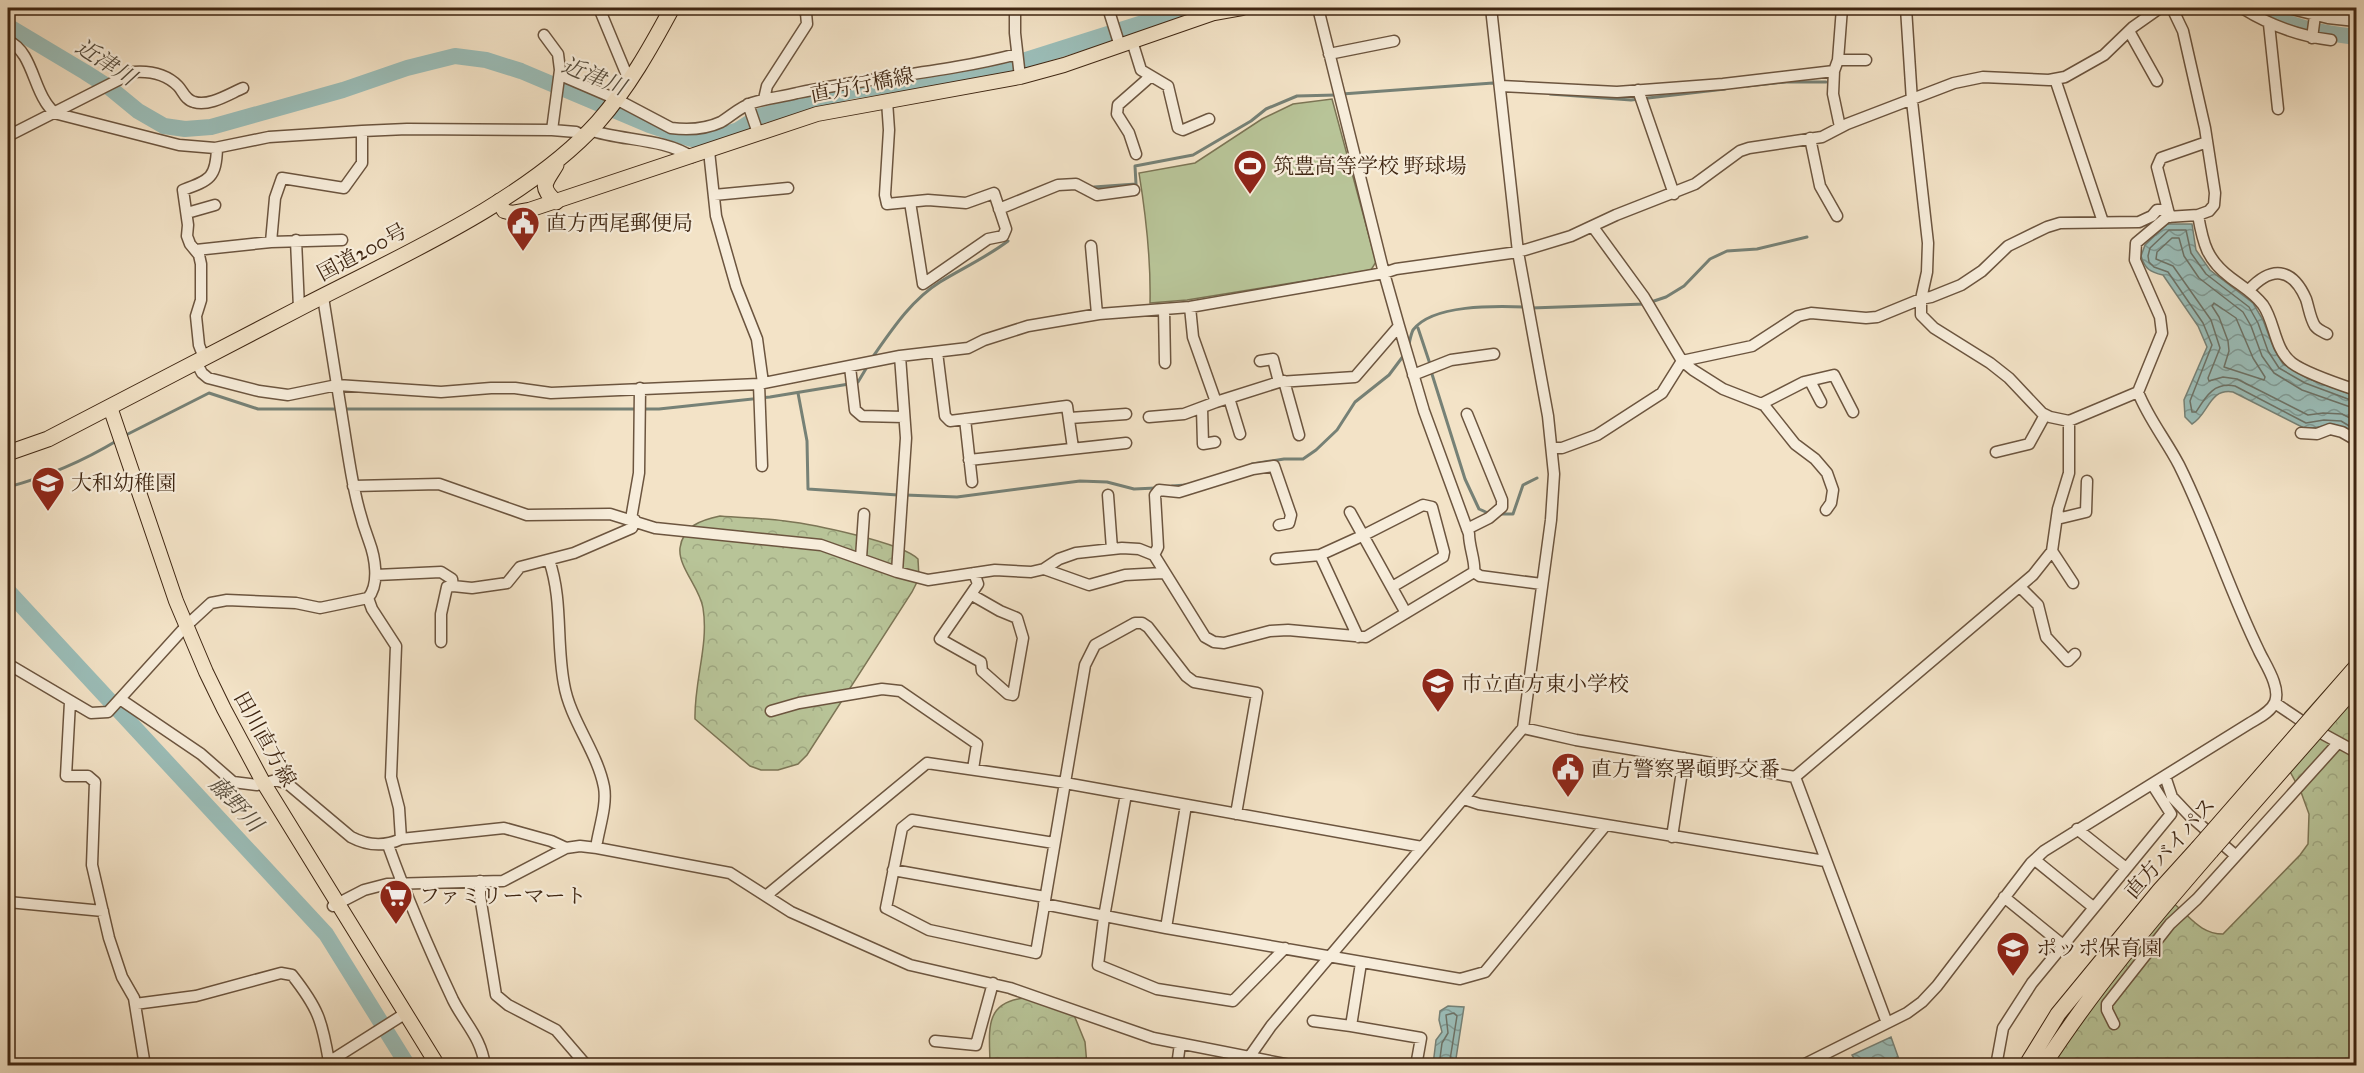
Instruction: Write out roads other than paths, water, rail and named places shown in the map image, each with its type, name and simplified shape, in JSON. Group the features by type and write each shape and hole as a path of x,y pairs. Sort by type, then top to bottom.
{"highway":[{"name":"国道200号","path":"8,453 48,440 323,297 499,201 562,155 590,130 632,76 672,8"},
{"path":"556,202 548,195 545,187 546,180 562,155"},
{"name":"直方バイパス","path":"2043,1065 2068,1027 2204,850 2356,667"},
{"name":"直方バイパス","path":"2026,1065 2058,1014 2160,890 2204,850 2356,686"},
{"path":"2018,1065 2037,1037 2058,1014"},
{"path":"2052,1065 2068,1027"}],"main road":[{"name":"直方行橋線","path":"499,201 504,211 512,213 556,202 709,151 756,130 817,114 1020,76 1064,65 1214,13 1242,8"},
{"name":"田川直方線","path":"106,409 183,630 260,784 336,904 429,1065"},
{"name":"田川直方線","path":"402,1015 438,1065"}],"street":[{"path":"599,8 619,59 627,74 632,76"},
{"path":"764,99 767,86 807,24 806,14 801,8"},
{"path":"1015,8 1020,76"},
{"path":"1108,8 1124,44 1141,70 1168,86 1178,128 1183,130 1209,119"},
{"path":"353,486 439,484 526,515 610,514 655,528 821,545 897,572 928,580 995,570 1031,572 1044,569 1059,559 1076,553 1139,549 1154,555 1198,627 1205,637 1214,642 1224,643 1270,631 1288,630 1366,637 1473,572 1475,566 1467,529 1424,411 1384,273 1318,8"},
{"path":"1250,1056 1271,1026 1523,728 1551,520 1554,474 1552,448 1518,252 1491,8"},
{"path":"1840,127 1833,94 1842,8"},
{"path":"1906,8 1911,101 1928,243 1927,272 1921,299 1921,315 1934,328 2010,378 2045,415 2069,421 2138,392 2162,333 2160,317 2135,260 2136,243 2169,213 2157,167 2161,158 2207,142"},
{"path":"217,148 216,163 211,176 205,182 183,190 187,213 187,236 201,264 201,300 196,316 202,373 208,378 259,391 288,395 337,385 441,392 515,388 551,393 640,388 724,387 761,384 900,356 968,348 984,340 1028,326 1097,314 1190,307 1396,269 1518,252 1593,227 1616,215 1674,194 1695,184 1733,156 1749,148 1822,137 1840,127 1954,83 1983,77 2055,79 2065,77 2104,55 2129,31 2160,8"},
{"path":"1552,448 1562,448 1597,435 1662,393 1682,362 1752,346 1798,315 1811,313 1866,318 1931,297 1961,285 1983,271 2008,246 2047,226 2060,223 2139,222 2152,216 2157,210 2198,215 2209,211 2214,205 2215,193 2207,142 2182,31 2172,8"},
{"path":"2242,8 2269,24 2331,40"},
{"path":"2288,8 2356,21"},
{"path":"2313,37 2316,14"},
{"path":"2269,24 2278,109"},
{"path":"2129,31 2157,81"},
{"path":"544,35 558,54 560,74 552,130"},
{"path":"8,41 15,44 31,69 44,101 54,113 179,145 217,148 269,137 362,131 418,129 576,132 590,130 683,151 692,157"},
{"path":"1329,54 1395,41"},
{"path":"560,74 616,99 671,128 692,129 720,122 764,99 835,85 981,64 1017,54"},
{"path":"1501,86 1617,92 1723,84 1866,60"},
{"path":"8,136 134,72 146,71 162,75 178,85 187,99 193,102 211,101 243,88"},
{"path":"1136,154 1129,133 1117,114 1118,105 1151,76"},
{"path":"2055,79 2103,222"},
{"path":"1638,90 1674,194"},
{"path":"887,101 889,130 885,195 887,204 928,200 966,203 994,193 1006,229 1003,236 988,239 923,284 910,202"},
{"path":"748,106 756,130"},
{"path":"271,242 275,198 282,178 344,188 362,163 362,131"},
{"path":"1810,138 1820,186 1837,216"},
{"path":"709,151 716,216 736,286 757,339 761,384 762,466"},
{"path":"999,209 1058,185 1076,184 1097,195 1134,190"},
{"path":"714,195 788,188"},
{"path":"187,213 215,205"},
{"path":"2198,215 2203,243 2212,262 2249,290 2265,308 2276,338 2291,363 2356,390"},
{"path":"1593,227 1644,297 1682,362 1723,389 1761,404 1795,444 1815,459 1827,473 1833,490 1831,503 1826,510"},
{"path":"296,240 299,308"},
{"path":"196,250 296,240 342,240"},
{"path":"1091,246 1097,314"},
{"path":"2249,290 2258,280 2277,272 2290,276 2305,297 2317,328 2327,334"},
{"path":"8,664 91,713 108,712 183,630 211,603 227,600 296,603 320,608 368,598 373,593 376,575 370,544 360,519 353,486 323,297"},
{"path":"1190,307 1193,337 1216,402"},
{"path":"1164,309 1166,363"},
{"path":"1149,417 1184,414 1282,382 1355,377 1399,326"},
{"path":"937,352 945,417 950,421 1067,406 1073,448"},
{"path":"1413,375 1451,360 1494,354"},
{"path":"897,572 906,438 900,356"},
{"path":"1260,361 1273,359 1299,435"},
{"path":"850,367 855,410 862,416 904,417"},
{"path":"1761,404 1810,381 1834,375 1853,412"},
{"path":"1810,381 1821,402"},
{"path":"441,642 441,614 447,587 472,588 507,583 520,567 574,553 632,528 639,473 640,388"},
{"path":"1801,1065 1907,1013 1937,986 2034,860 2060,839 2267,712 2275,702 2271,675 2238,608 2179,466 2138,392"},
{"path":"1229,398 1240,434"},
{"path":"1202,408 1203,444 1215,442"},
{"path":"1070,418 1126,414"},
{"path":"1467,414 1502,500 1502,507 1489,518 1467,529"},
{"path":"1996,452 2029,444 2045,415"},
{"path":"965,419 972,482"},
{"path":"1523,728 1576,740 1795,777 2020,587 2044,564 2052,551 2057,519 2069,473 2069,421"},
{"path":"2301,433 2317,434 2330,429 2342,432 2356,440"},
{"path":"969,460 1126,443"},
{"path":"1154,555 1158,547 1155,495 1159,490 1179,492 1253,469 1274,466 1291,515 1289,522 1279,525"},
{"path":"2057,519 2086,512 2087,482"},
{"path":"1108,495 1112,549"},
{"path":"1276,559 1320,555 1423,505 1432,507 1444,552 1443,557 1392,587"},
{"path":"1350,512 1406,612"},
{"path":"861,558 864,514"},
{"path":"2052,551 2073,583"},
{"path":"1320,555 1358,637"},
{"path":"549,560 558,599 563,680 567,701 586,740 604,788 597,842"},
{"path":"1044,569 1089,585 1125,575 1163,573"},
{"path":"376,575 441,572 452,579 453,586"},
{"path":"1473,572 1480,576 1542,584"},
{"path":"972,595 1017,618 1023,638 1013,694 1008,694 982,671 981,662 940,639 978,584 974,573"},
{"path":"2020,587 2038,605 2046,638 2068,661 2075,654"},
{"path":"368,598 372,609 396,646 391,777 399,808 401,838"},
{"path":"1054,843 912,820 902,828 886,908 929,930 1035,953 1085,665 1095,645 1135,623 1142,623 1148,627 1186,676 1194,682 1257,693 1236,814"},
{"path":"771,711 799,703 872,691 900,690 977,744 973,769"},
{"path":"120,699 201,754 233,782 260,784 276,780 288,784 351,837 363,844 388,845 401,838 504,828 551,841 566,848"},
{"path":"70,702 66,776 88,776 95,782 92,865 122,977 135,1004 145,1065"},
{"path":"2275,702 2312,728 2356,752"},
{"path":"2114,1024 2107,1010 2107,1004 2170,924 2225,870 2235,855 2338,743"},
{"path":"1672,837 1684,758"},
{"path":"767,895 927,763 1065,783 1422,846"},
{"path":"2165,776 2172,797 2235,855"},
{"path":"1795,777 1887,1023"},
{"path":"1996,1065 2003,1028 2032,983 2171,814 2152,784"},
{"path":"1126,794 1104,917 1098,965 1157,989 1233,1001 1285,948"},
{"path":"1464,799 1479,804 1605,826 1825,861"},
{"path":"1166,928 1186,805"},
{"path":"893,870 1044,901 1104,917 1460,979 1485,972 1605,826"},
{"path":"2077,829 2126,868"},
{"path":"388,845 423,937 459,1012 481,1046 485,1065"},
{"path":"336,904 363,890 387,884 503,881 566,848 580,846 597,848 730,873 791,912 929,971 993,983 1153,1038 1295,1065"},
{"path":"2034,860 2093,908"},
{"path":"480,881 480,897 496,995 508,1005 556,1030 587,1065"},
{"path":"2004,897 2063,945"},
{"path":"8,902 103,911"},
{"path":"1350,1026 1361,963"},
{"path":"135,1004 196,996 280,973 292,975 318,1013 323,1025 326,1064 402,1015"},
{"path":"935,1041 976,1045 993,983"},
{"path":"1313,1022 1421,1038 1416,1065"},
{"path":"1177,1065 1180,1044"}],"water":[{"path":"2167,224 2192,224 2196,250 2210,270 2253,303 2283,364 2307,378 2356,396 2356,437 2324,426 2306,429 2233,392 2219,394 2192,424 2185,417 2184,400 2207,347 2198,326 2163,275 2149,269 2141,256 2145,245"},
{"path":"1448,1006 1464,1007 1455,1065 1433,1065 1436,1040 1442,1032 1439,1020 1440,1011"},
{"path":"1891,1037 1901,1065 1858,1065 1852,1055"}],"waterway":[{"name":"近津川","path":"8,26 110,88 138,111 164,126 185,129 211,127 343,90 407,68 455,56 486,60 521,71 649,125 691,139 710,139 738,130 760,116 851,91 957,75 1023,61 1143,23 1182,8"},
{"name":"近津川","path":"2257,8 2268,15 2305,28 2356,37"},
{"path":"1747,86 1786,82 1826,82"},
{"path":"1342,94 1493,83 1496,85"},
{"path":"1550,94 1631,100 1725,89"},
{"path":"1094,187 1136,184 1135,166 1193,155 1251,121 1266,109 1297,96 1336,95"},
{"path":"1651,302 1666,297 1684,286 1710,259 1727,251 1757,249 1807,237"},
{"path":"872,358 902,317 930,289 1008,241"},
{"path":"1531,308 1645,304"},
{"path":"1409,344 1413,330 1434,315 1465,308 1525,307"},
{"path":"1418,328 1430,364"},
{"path":"1252,464 1284,459 1303,459 1316,450 1337,430 1355,402 1389,375 1404,355"},
{"path":"856,383 867,367"},
{"path":"1431,371 1465,479 1479,509 1490,514"},
{"path":"345,409 659,409 770,397 849,384"},
{"path":"124,436 209,393 258,409 338,409"},
{"path":"798,393 807,441 808,489 898,495"},
{"path":"8,487 65,467 118,440"},
{"path":"1499,514 1513,514 1523,485 1537,478"},
{"path":"905,495 957,497 1080,481 1107,482 1134,489 1156,488"},
{"path":"1172,486 1186,485"},
{"name":"藤野川","path":"8,591 326,934 408,1066"}],"place":[{"name":"筑豊高等学校 野球場","path":"1250,195"},
{"name":"直方西尾郵便局","path":"523,252"},
{"name":"大和幼稚園","path":"48,512"},
{"name":"市立直方東小学校","path":"1438,713"},
{"name":"直方警察署頓野交番","path":"1568,798"},
{"name":"ファミリーマート","path":"396,925"},
{"name":"ポッポ保育園","path":"2013,977"}]}
